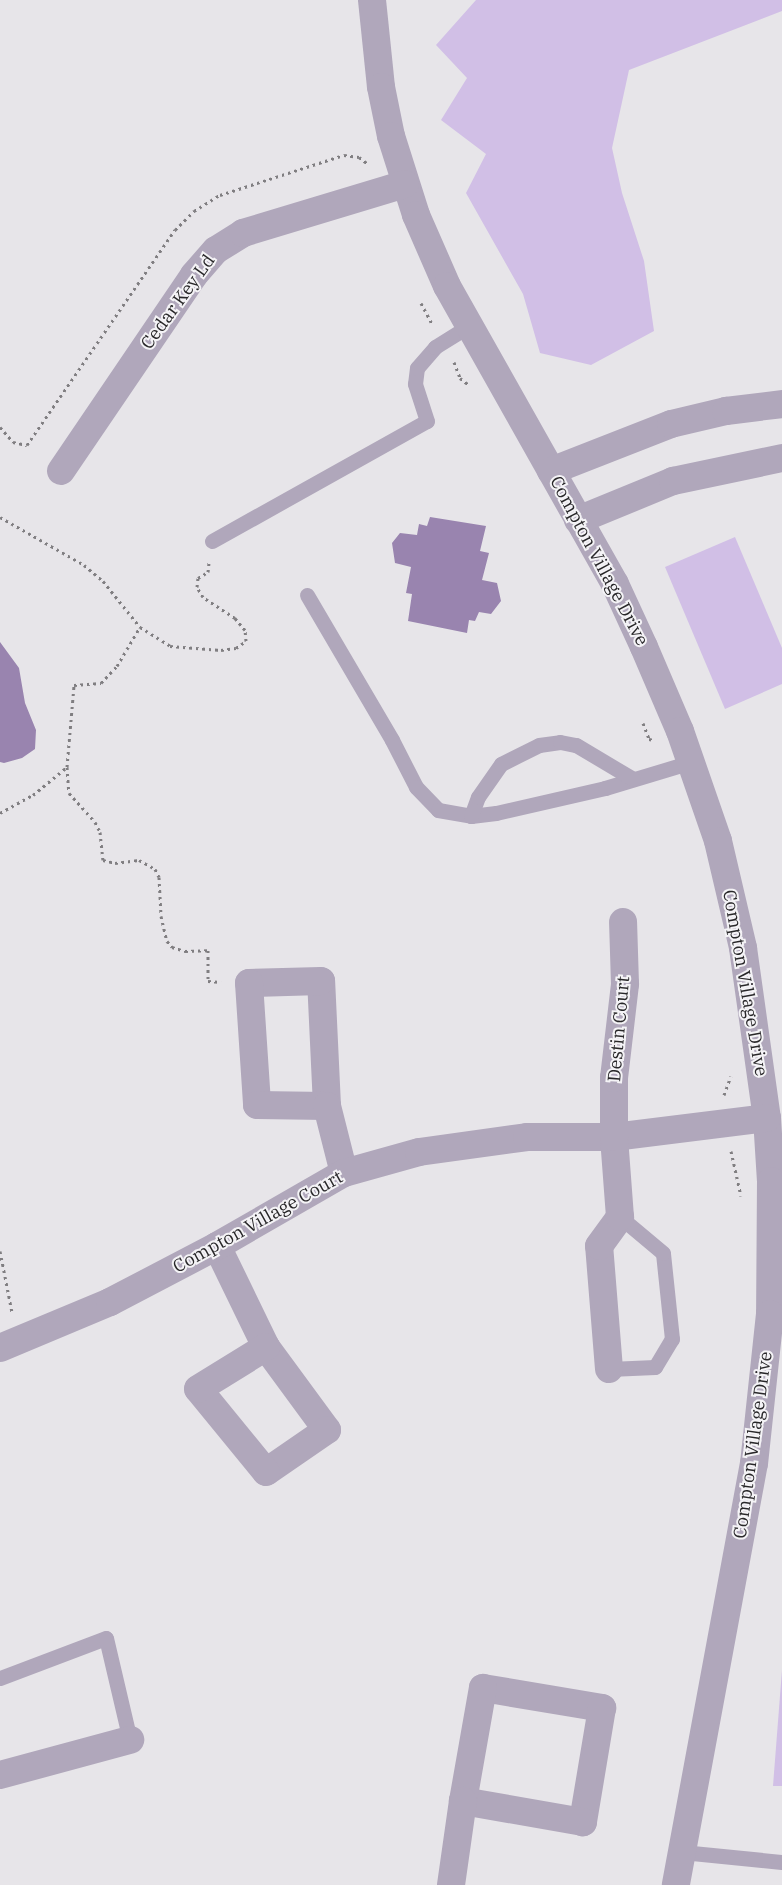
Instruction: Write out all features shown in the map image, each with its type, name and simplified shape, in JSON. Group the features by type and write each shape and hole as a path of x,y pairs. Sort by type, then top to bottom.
{"street":[{"name":"Compton Village Drive","path":"372,0 381,87 406,184 447,286 615,584 644,647 691,762 718,840 743,948 767,1118 771,1182 770,1314 754,1463 676,1885"},
{"name":"Cedar Key Ld","path":"61,471 194,275 216,250 243,233 406,184"},
{"path":"551,470 671,424 726,411 782,404"},
{"path":"578,520 672,481 732,466 782,458"},
{"name":"Destin Court","path":"620,1217 614,1137 614,1078 625,984 623,922"},
{"path":"327,1106 257,1105 249,983 320,981 327,1106 344,1173"},
{"name":"Compton Village Court","path":"11,1343 110,1302 217,1246 344,1173 419,1152 527,1137 614,1137 767,1118"},
{"path":"609,1370 598,1246 620,1217"},
{"path":"217,1246 266,1346 327,1430 266,1472 198,1388 266,1346"},
{"path":"451,1885 463,1801 483,1688 602,1708 583,1822 463,1801"},
{"path":"0,1774 130,1740"}],"lane":[{"path":"212,541 427,421 415,384 416,368 423,357 469,326"},
{"path":"307,595 392,740 416,788 438,810 471,816 496,813 633,779 691,762"},
{"path":"471,816 478,797 501,764 539,745 560,742 576,746 633,779"},
{"path":"609,1370 655,1367 672,1339 663,1253 620,1217"},
{"path":"0,1678 106,1638 130,1740"},
{"path":"682,1852 782,1862"}],"path":[{"path":"0,427 12,442 27,444 176,230 194,211 220,195 344,156 359,157 367,162 375,193"},
{"path":"418,294 460,378 472,388"},
{"path":"0,516 84,565 103,582 140,627 170,646 192,650 236,648 246,642 245,630 235,618 203,597 197,586 198,578 208,572 212,541"},
{"path":"140,627 117,666 101,683 74,685 67,767 69,793 97,827 103,860 115,864 147,862 159,877 161,916 167,941 185,951 208,950 208,981 249,983"},
{"path":"642,721 649,739 654,740 663,770"},
{"path":"0,812 33,795 67,767"},
{"path":"732,1074 723,1092 735,1176 742,1202"},
{"path":"0,1251 13,1314 11,1343"}],"shaded area":[{"path":"476,0 782,0 782,11 629,70 612,148 622,193 644,261 654,331 591,365 540,353 523,294 466,193 486,154 441,120 467,78 436,45"},
{"path":"430,517 486,526 480,551 489,553 482,580 497,583 501,601 491,614 479,612 475,621 469,620 467,633 408,621 412,594 406,593 411,567 395,563 392,543 400,533 417,535 419,524 427,526"},
{"path":"735,537 782,648 782,684 725,709 665,567"},
{"path":"0,642 19,668 25,703 36,730 35,749 22,758 4,763 0,762"},
{"path":"782,1670 782,1786 773,1786"}]}
